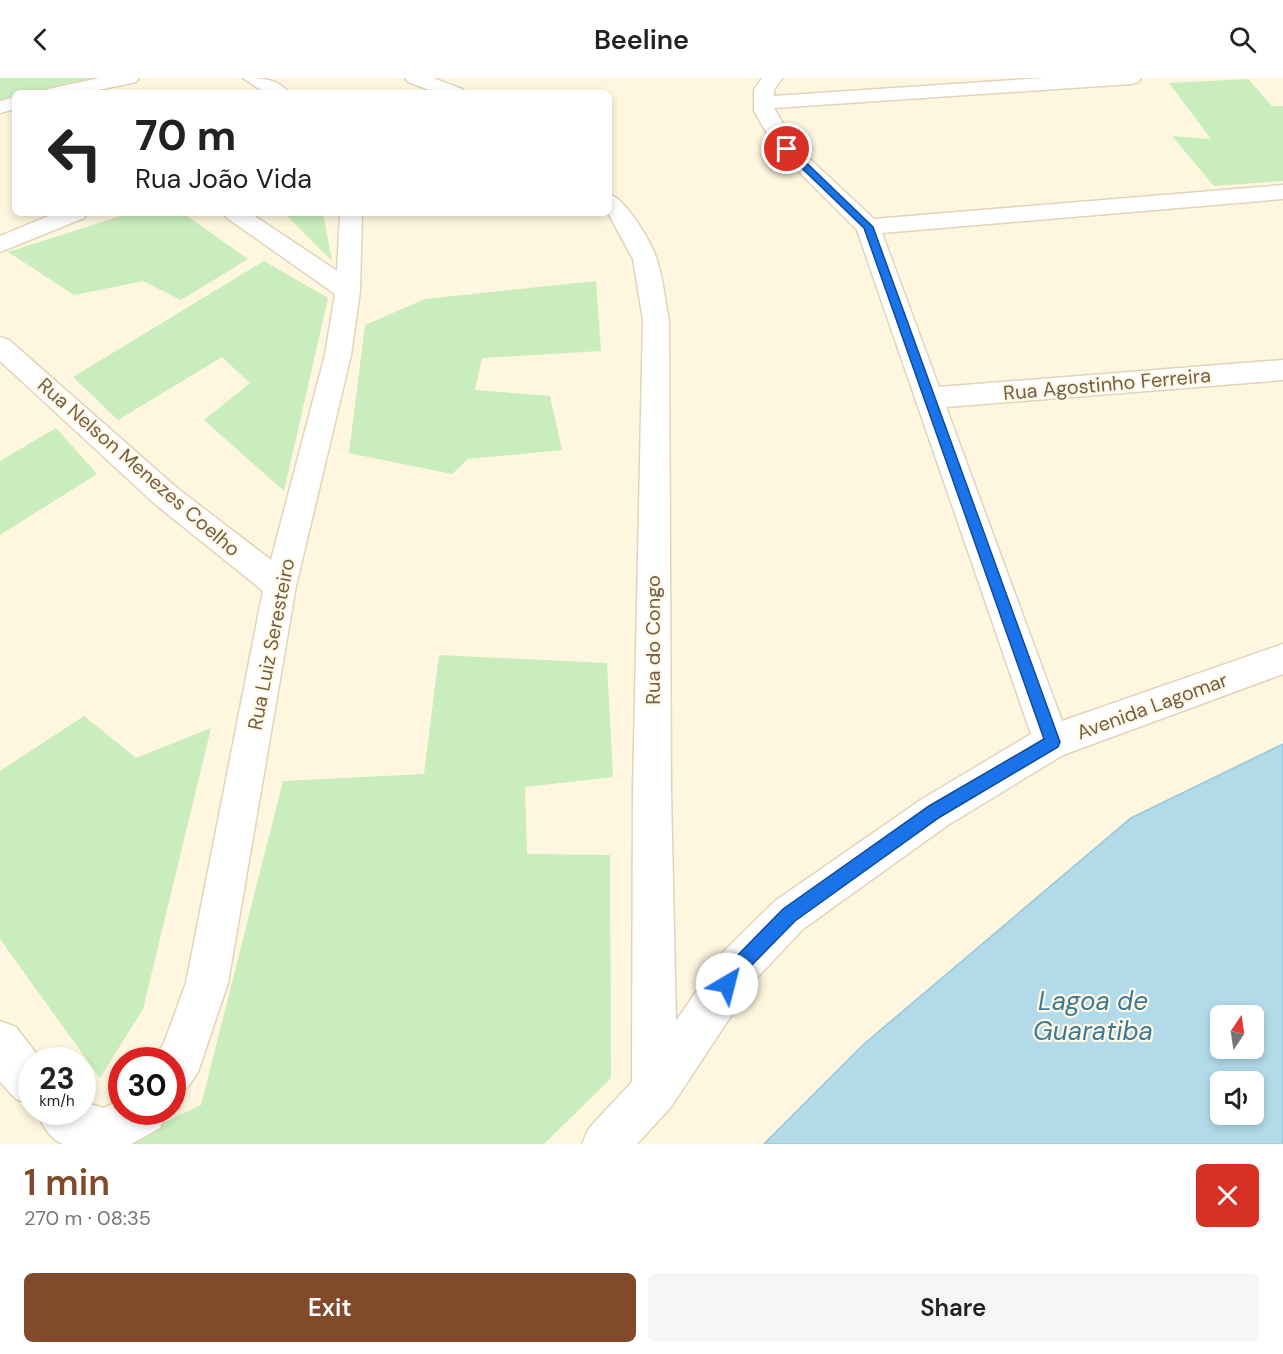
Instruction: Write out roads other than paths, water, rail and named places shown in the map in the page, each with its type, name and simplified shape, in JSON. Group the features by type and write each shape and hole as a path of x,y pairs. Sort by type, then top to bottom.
{"street":[{"path":"70,90 129,78"},
{"path":"253,78 274,90"},
{"path":"415,78 447,90"},
{"path":"772,78 764,90 764,111 787,149 868,227 1052,742"},
{"path":"764,103 904,85 1131,78"},
{"path":"868,227 1283,192"},
{"name":"Rua do Congo","path":"612,204 619,211 645,259 656,320 652,791 655,1091"},
{"path":"0,244 69,216"},
{"path":"239,216 348,291"},
{"name":"Rua Luiz Seresteiro","path":"185,1047 207,983 280,586 338,355 348,291 351,216"},
{"name":"Rua Nelson Menezes Coelho","path":"0,346 166,496 280,586"},
{"name":"Rua Agostinho Ferreira","path":"931,398 1283,370"},
{"name":"Avenida Lagomar","path":"605,1144 655,1091 739,966 789,915 935,812 1052,742 1283,659"},
{"path":"0,1043 18,1070"}],"water":[{"name":"Lagoa de Guaratiba","path":"1283,744 1283,1144 764,1144 864,1044 1131,818"}]}
